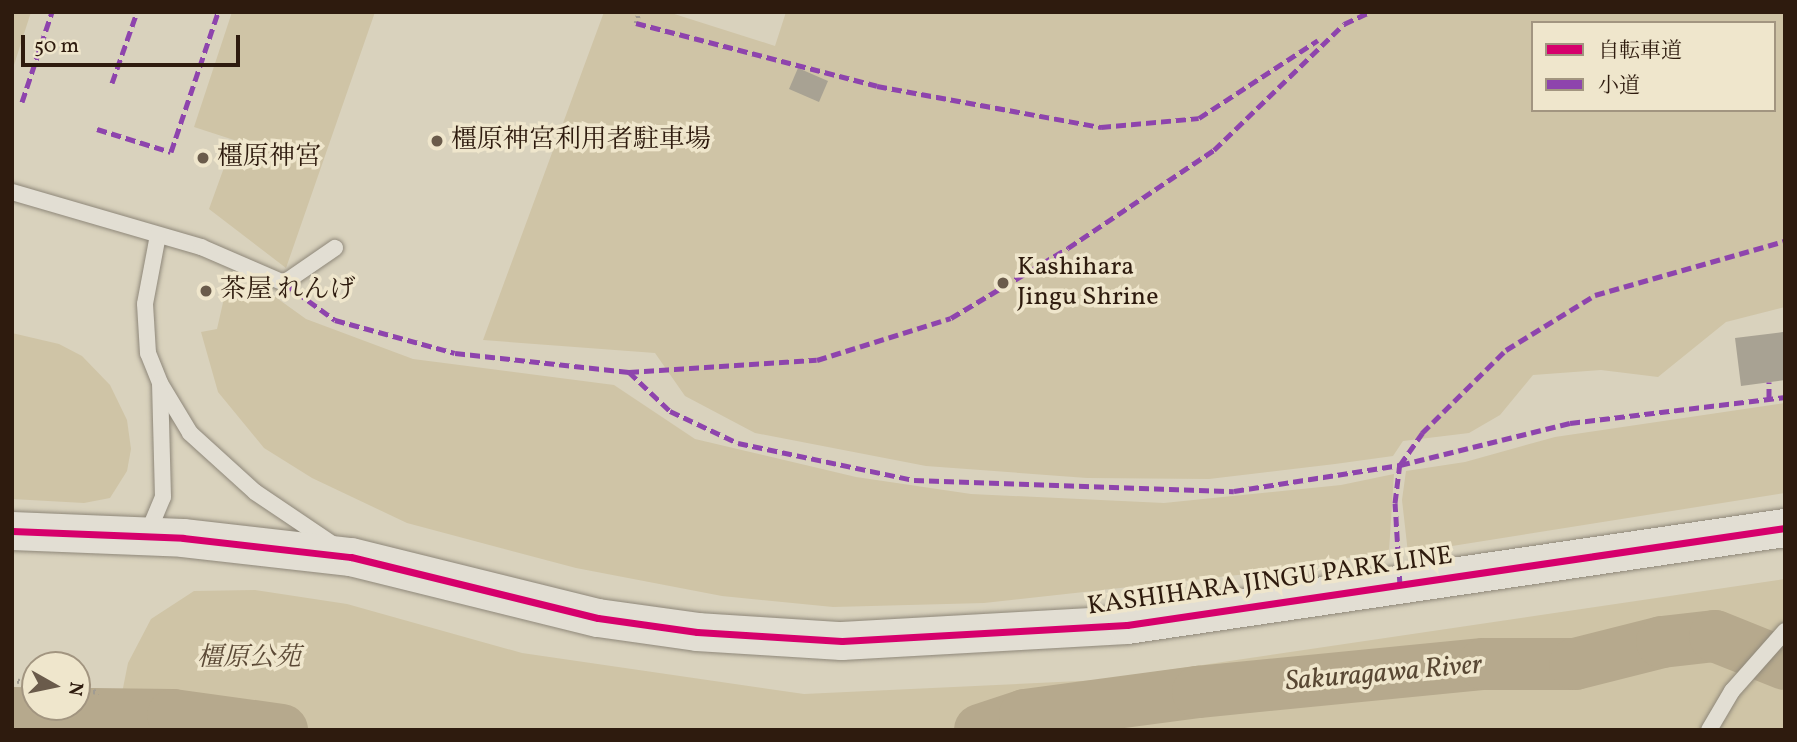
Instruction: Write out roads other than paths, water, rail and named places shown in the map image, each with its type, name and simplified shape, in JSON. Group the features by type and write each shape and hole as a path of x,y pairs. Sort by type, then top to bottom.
{"main road":[{"name":"KASHIHARA JINGU PARK LINE","path":"12,531 147,537 351,557 598,618 709,633 927,640 1126,625 1785,528"}],"lane":[{"path":"12,192 158,234 284,283 335,248"},
{"path":"158,234 145,304 148,353 160,383 190,433 246,484 351,557"},
{"path":"147,537 163,497 160,383"},
{"path":"1709,730 1751,668 1770,644 1785,631"}],"waterway":[{"name":"Sakuragawa River","path":"980,730 1025,715 1198,692 1484,664 1575,664 1662,642 1715,636 1785,664"},
{"name":"Sakuragawa River","path":"12,713 173,715 282,730"}],"place":[{"name":"橿原神宮利用者駐車場","path":"437,141"},
{"name":"橿原神宮","path":"203,158"},
{"name":"Kashihara Jingu Shrine","path":"1003,283"},
{"name":"茶屋 れんげ","path":"206,291"}],"park label":[{"name":"橿原公苑","path":"249,659"}]}
